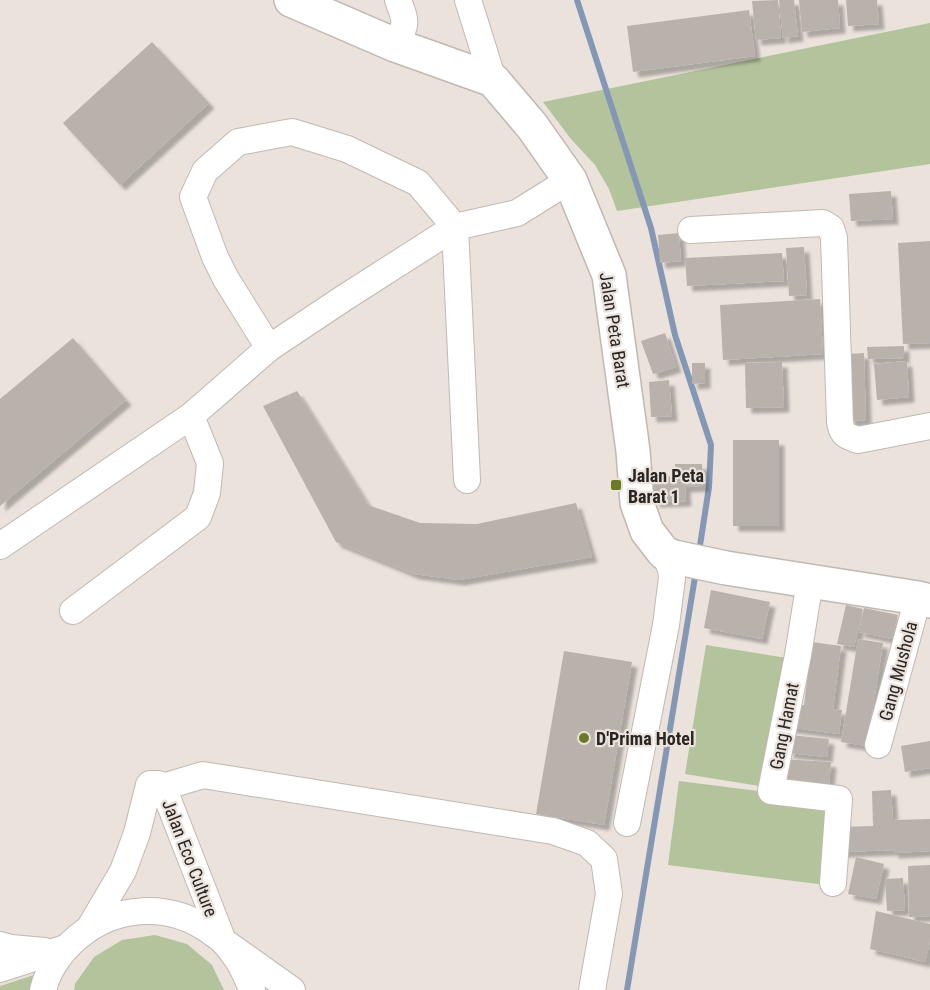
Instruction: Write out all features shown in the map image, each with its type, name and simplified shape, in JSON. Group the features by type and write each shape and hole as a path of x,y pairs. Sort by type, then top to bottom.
{"main road":[{"path":"291,0 394,45 493,80"},
{"name":"Jalan Peta Barat","path":"493,80 532,126 570,180 609,275 633,451 637,503 647,531 669,555"},
{"path":"669,555 726,568 924,599"}],"street":[{"path":"394,45 406,22 398,0"},
{"path":"468,0 493,80"},
{"path":"269,348 226,279 215,257 193,197 206,171 238,142 292,132 347,149 418,183 455,227 467,480"},
{"path":"0,546 191,416 269,348 455,227 517,213 570,180"},
{"path":"691,230 823,223 831,228 834,238 839,410 842,431 848,437 858,440 930,426"},
{"path":"74,611 198,517 207,493 210,463 191,416"},
{"path":"627,823 666,625 672,578 669,555"},
{"name":"Gang Hamat","path":"810,581 771,791 839,799 833,883"},
{"name":"Gang Mushola","path":"878,745 924,599"},
{"path":"163,787 204,775 553,831 587,843 604,859 609,894 592,990"},
{"name":"Jalan Eco Culture","path":"90,927 123,871 137,833 150,783 163,787 223,941"},
{"path":"43,990 45,979 65,948 90,927 109,917 136,911 172,913 198,923 292,990"},
{"path":"223,941 244,969 252,990"},
{"path":"0,945 44,951 65,948"},
{"path":"0,969 65,948"}],"green space":[{"path":"930,23 930,164 617,211 609,189 595,165 571,139 543,102"},
{"path":"706,645 787,658 765,787 685,774"},
{"path":"679,781 837,801 826,885 668,865"},
{"path":"155,935 187,944 212,965 224,990 74,990 75,984 94,957 122,940"},
{"path":"37,974 33,990 0,990 0,986"}],"building":[{"path":"778,0 781,38 756,40 752,1"},
{"path":"779,0 794,0 798,36 783,38"},
{"path":"799,0 838,0 840,28 802,32"},
{"path":"846,0 877,0 879,24 848,26"},
{"path":"749,10 755,56 633,72 627,26"},
{"path":"152,42 209,103 120,185 63,123"},
{"path":"891,191 893,219 851,221 849,194"},
{"path":"679,233 681,261 660,263 658,235"},
{"path":"930,241 930,343 903,344 898,243"},
{"path":"804,247 807,295 789,296 786,248"},
{"path":"782,253 784,281 687,286 685,258"},
{"path":"820,299 823,354 723,360 720,305"},
{"path":"665,333 676,367 653,374 641,341"},
{"path":"73,338 126,400 0,506 0,399"},
{"path":"904,346 904,358 868,359 867,347"},
{"path":"864,353 866,420 849,421 848,354"},
{"path":"907,361 909,397 877,400 874,364"},
{"path":"782,362 784,407 746,408 745,363"},
{"path":"692,363 705,363 705,383 692,384"},
{"path":"669,380 672,416 651,417 649,382"},
{"path":"297,391 368,505 420,523 477,524 576,503 592,557 459,580 414,574 336,542 263,406"},
{"path":"733,440 779,440 779,526 733,526"},
{"path":"675,464 702,464 703,486 685,487 686,501 654,502 653,477 675,476"},
{"path":"711,590 770,602 762,639 704,628"},
{"path":"846,605 863,609 854,647 837,644"},
{"path":"864,608 898,615 892,639 859,632"},
{"path":"858,639 883,643 867,746 841,742"},
{"path":"812,642 841,646 833,709 842,710 839,734 786,727 789,703 804,705"},
{"name":"D'Prima Hotel","path":"564,651 632,662 604,825 536,814"},
{"path":"790,735 829,739 827,757 788,753"},
{"path":"930,741 930,768 905,772 901,746"},
{"path":"781,759 831,762 828,795 778,792"},
{"path":"891,790 893,820 930,819 930,851 840,852 839,827 873,826 872,791"},
{"path":"856,857 884,864 876,899 848,894"},
{"path":"930,865 930,916 909,917 908,866"},
{"path":"903,878 905,910 887,911 885,879"},
{"path":"876,911 930,924 930,941 925,962 870,949"}],"waterway":[{"path":"577,0 651,228 675,335 711,445 709,487 699,552"},
{"path":"627,990 696,571"}],"place":[{"name":"Jalan Peta Barat 1","path":"616,485"},
{"name":"D'Prima Hotel","path":"584,738"}]}
